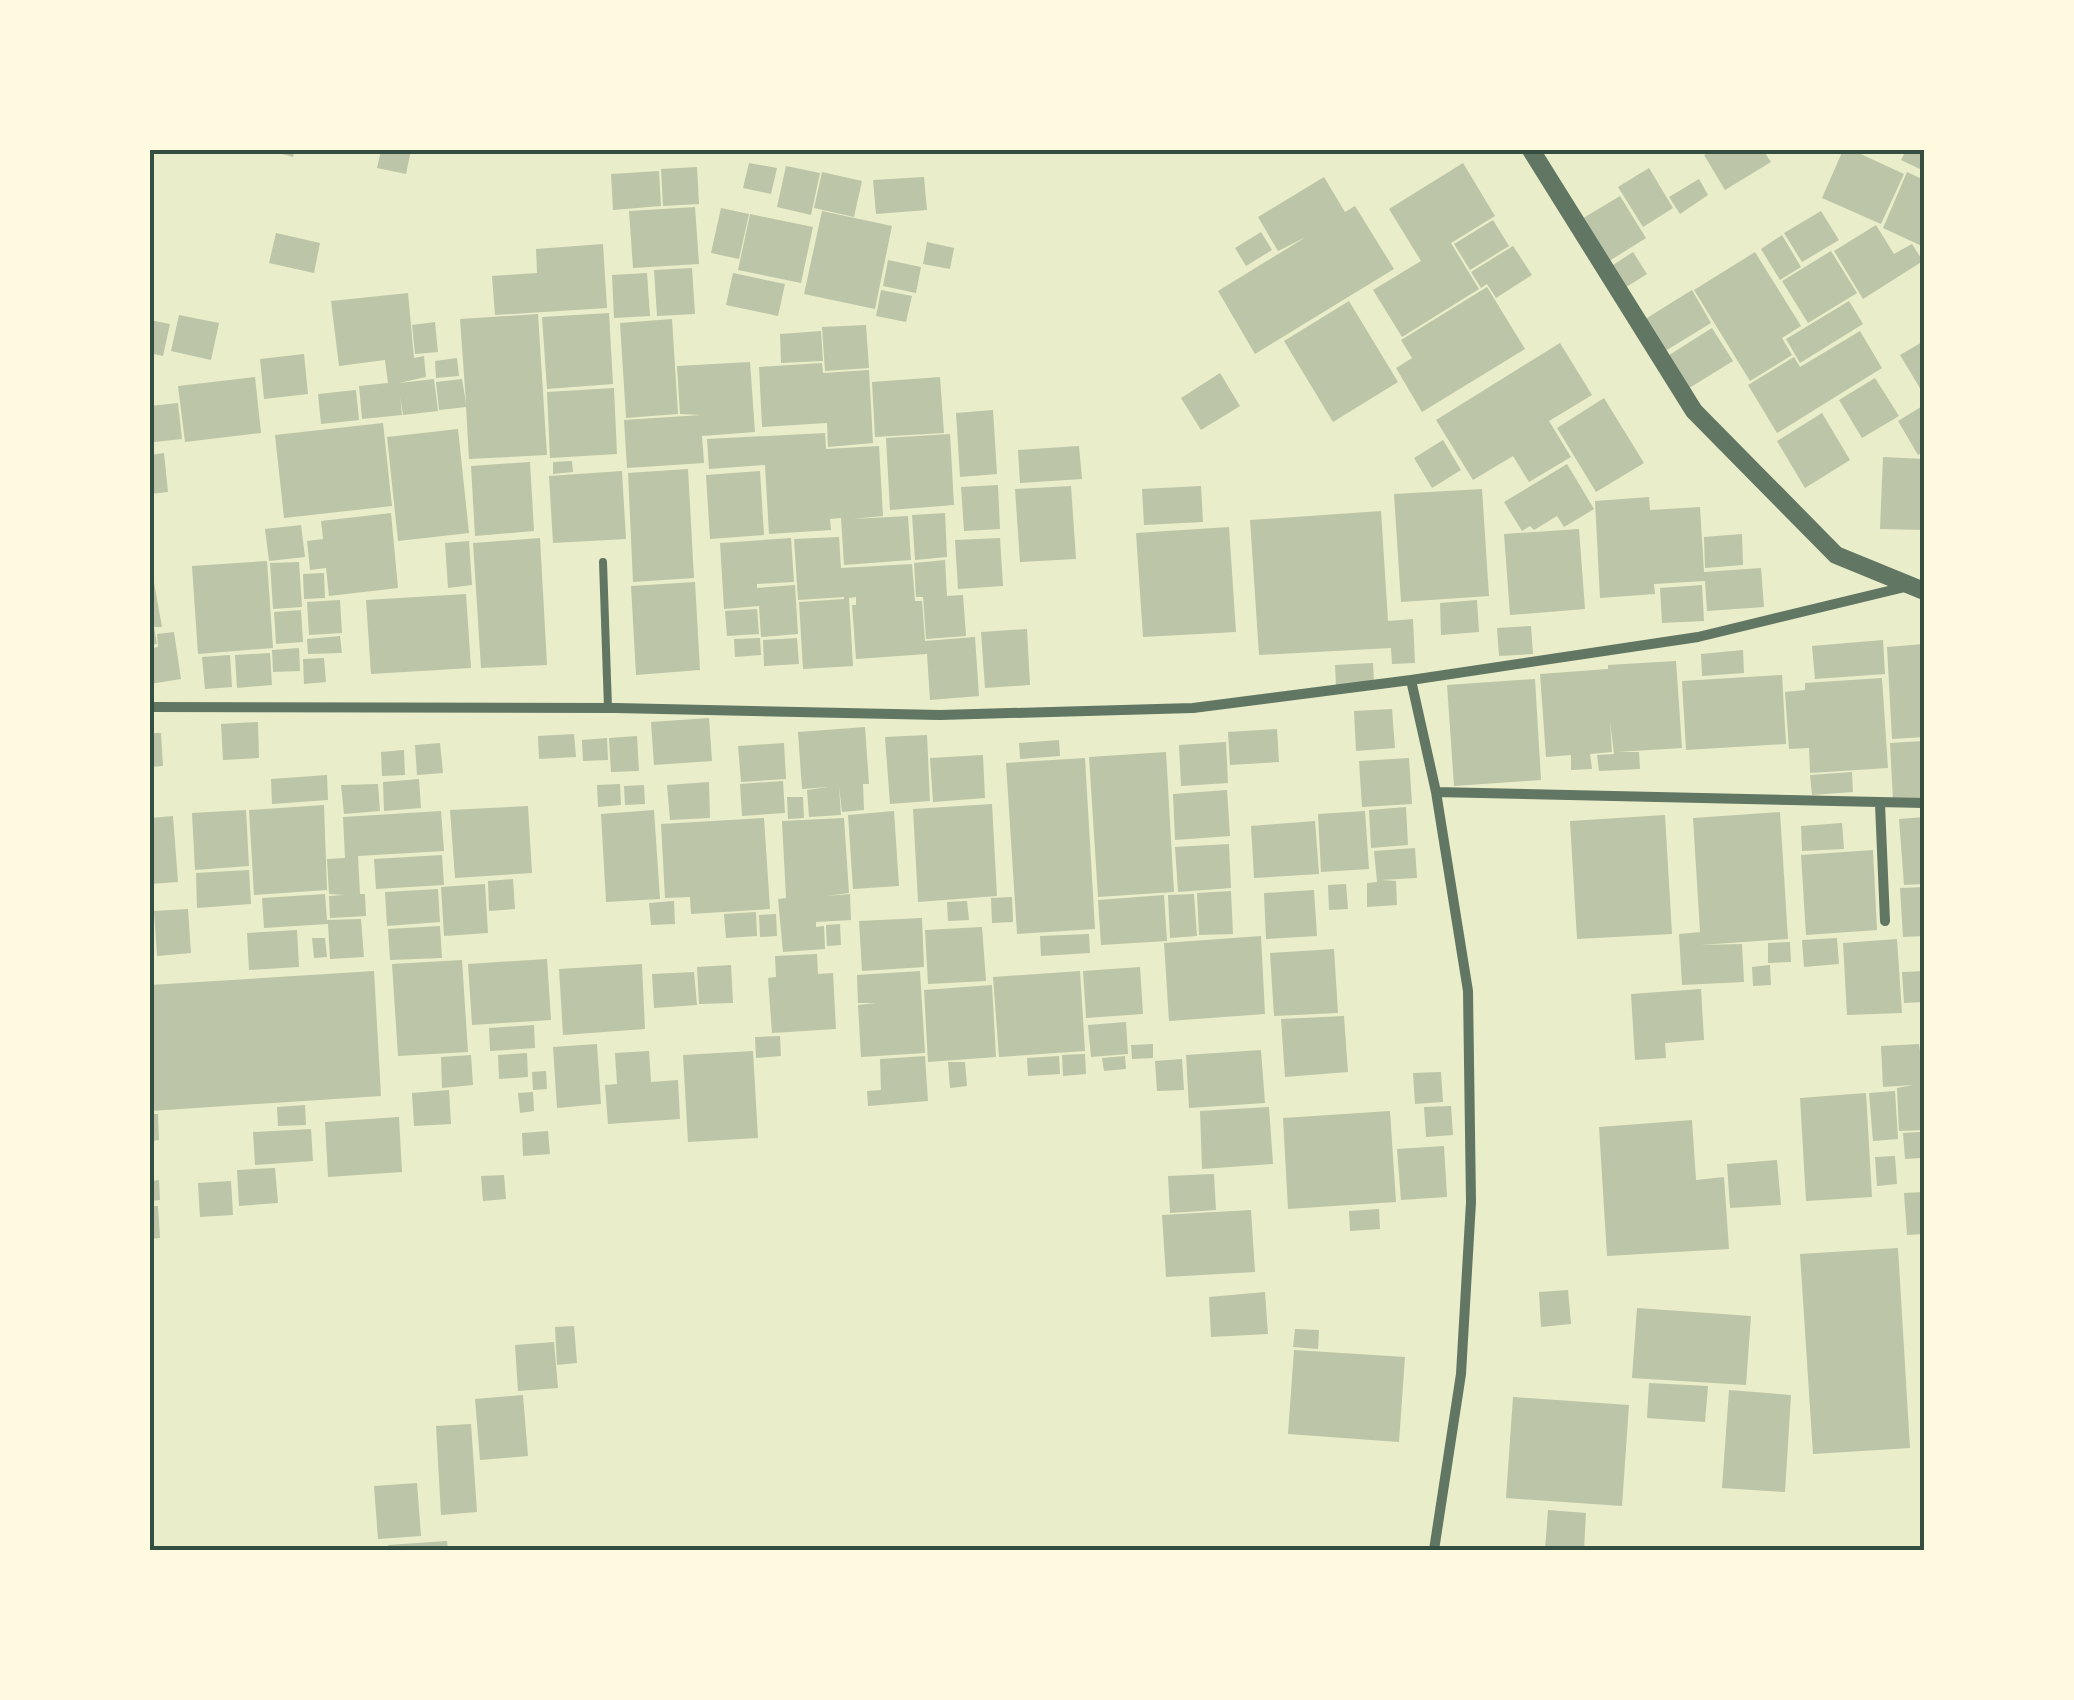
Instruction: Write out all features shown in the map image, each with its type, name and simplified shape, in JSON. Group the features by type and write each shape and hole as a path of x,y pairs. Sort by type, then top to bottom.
{"street":[{"path":"1531,150 1694,410 1836,555 1917,588"},
{"path":"150,707 608,708 940,715 1194,708 1698,637 1917,588"},
{"path":"1412,680 1436,792 1468,991 1471,1202 1460,1374 1434,1550"},
{"path":"1436,792 1924,804"},
{"path":"1880,804 1885,921"}],"lane":[{"path":"603,562 608,708"}],"building":[{"path":"267,150 295,150 293,157"},
{"path":"381,150 411,150 406,174 377,168"},
{"path":"1713,150 1763,150 1771,162 1725,190 1704,155"},
{"path":"1843,150 1852,150 1904,174 1881,224 1822,198"},
{"path":"1906,150 1924,150 1924,171 1901,160"},
{"path":"749,163 777,168 771,194 743,188"},
{"path":"1463,163 1495,216 1451,243 1479,289 1402,337 1373,290 1421,261 1389,209"},
{"path":"786,166 820,173 811,215 777,207"},
{"path":"697,167 699,204 663,206 661,169"},
{"path":"1649,168 1673,208 1643,227 1618,187"},
{"path":"659,171 661,206 613,210 611,174"},
{"path":"822,172 862,181 854,217 814,208"},
{"path":"1907,172 1924,180 1924,247 1883,228"},
{"path":"924,177 927,210 876,214 873,180"},
{"path":"1324,177 1345,212 1355,206 1394,269 1255,354 1218,291 1306,237 1278,251 1258,217"},
{"path":"1699,179 1708,195 1680,214 1669,197"},
{"path":"1620,196 1646,238 1606,263 1580,220"},
{"path":"695,207 699,264 633,268 629,211"},
{"path":"721,208 749,214 739,259 711,253"},
{"path":"822,211 892,226 875,309 804,294"},
{"path":"1821,211 1839,240 1802,262 1784,233"},
{"path":"750,214 813,227 801,283 738,270"},
{"path":"1493,220 1509,246 1470,270 1454,244"},
{"path":"1876,225 1894,254 1912,244 1923,261 1863,299 1834,251"},
{"path":"1261,232 1272,250 1246,266 1235,248"},
{"path":"276,233 320,243 314,273 269,263"},
{"path":"1782,235 1801,267 1780,280 1761,249"},
{"path":"927,242 954,248 950,269 923,264"},
{"path":"603,244 607,308 495,315 492,276 537,273 536,249"},
{"path":"1513,246 1532,275 1496,298 1487,284 1481,288 1471,272"},
{"path":"1831,251 1857,293 1808,323 1782,281"},
{"path":"1633,252 1647,274 1623,289 1610,267"},
{"path":"1755,252 1801,326 1782,338 1792,355 1750,381 1694,290"},
{"path":"888,260 921,267 916,293 883,286"},
{"path":"692,268 695,314 657,316 654,270"},
{"path":"647,273 650,316 614,318 612,275"},
{"path":"733,273 785,284 778,316 726,305"},
{"path":"1487,287 1525,349 1422,412 1396,368 1412,358 1401,340"},
{"path":"881,290 912,296 906,322 876,316"},
{"path":"1692,290 1711,323 1662,353 1642,321"},
{"path":"408,293 414,358 424,356 426,377 399,383 434,379 438,411 403,415 400,396 402,415 362,419 359,386 388,383 385,360 339,366 331,301"},
{"path":"1349,301 1398,382 1333,422 1284,341"},
{"path":"1849,301 1863,324 1800,363 1786,339"},
{"path":"609,313 613,384 547,389 542,317"},
{"path":"538,314 547,455 469,459 466,407 439,410 436,382 462,379 466,403 460,319"},
{"path":"179,315 219,323 211,360 171,351"},
{"path":"672,319 678,414 626,418 620,323"},
{"path":"150,320 170,324 163,356 150,353"},
{"path":"435,322 438,352 415,354 412,325"},
{"path":"866,325 869,368 825,371 822,327"},
{"path":"1712,328 1733,361 1686,390 1666,357"},
{"path":"821,331 823,361 781,363 780,334"},
{"path":"1860,331 1882,368 1777,433 1748,385 1794,357 1800,367"},
{"path":"1924,341 1924,395 1900,355"},
{"path":"1560,343 1592,395 1549,421 1571,457 1529,482 1513,456 1473,480 1436,420"},
{"path":"304,354 308,394 264,399 260,359"},
{"path":"457,358 459,376 436,378 435,361"},
{"path":"750,362 755,432 702,436 704,463 627,468 624,420 701,415 680,414 677,366"},
{"path":"822,363 823,373 869,370 873,443 828,447 827,423 762,427 759,367"},
{"path":"1220,373 1240,406 1201,430 1181,398"},
{"path":"255,377 261,433 185,442 178,386"},
{"path":"940,377 944,433 875,437 872,382"},
{"path":"1875,378 1899,416 1862,438 1839,400"},
{"path":"614,388 617,454 550,458 547,392"},
{"path":"356,390 359,420 321,424 318,394"},
{"path":"1604,398 1644,463 1596,492 1557,428"},
{"path":"178,403 182,439 154,442 150,406"},
{"path":"1924,405 1924,451 1918,455 1898,421"},
{"path":"993,410 997,474 960,477 956,413"},
{"path":"1822,413 1850,460 1805,488 1777,441"},
{"path":"383,423 392,506 284,518 275,435"},
{"path":"458,429 469,533 398,541 387,437"},
{"path":"825,433 826,449 879,446 883,516 852,519 908,516 911,560 844,565 841,518 830,519 831,530 769,534 765,465 709,469 707,439"},
{"path":"950,434 954,505 890,510 886,438"},
{"path":"1443,440 1461,470 1432,488 1414,458"},
{"path":"1079,446 1082,479 1020,483 1018,450"},
{"path":"164,453 168,492 150,494 150,455"},
{"path":"1883,457 1924,459 1924,530 1880,529"},
{"path":"572,461 573,472 553,474 553,462"},
{"path":"530,462 534,531 475,536 471,466"},
{"path":"1567,464 1594,509 1564,527 1557,516 1534,530 1530,526 1522,531 1504,502"},
{"path":"688,469 694,578 633,582 628,473"},
{"path":"622,471 626,539 553,543 549,476"},
{"path":"760,471 764,535 710,539 706,475"},
{"path":"998,485 1000,529 964,531 961,487"},
{"path":"1071,486 1076,559 1020,562 1015,489"},
{"path":"1201,486 1203,522 1144,525 1142,489"},
{"path":"1482,489 1489,596 1401,602 1394,494"},
{"path":"1649,497 1650,510 1700,507 1704,572 1761,568 1764,607 1707,611 1705,581 1654,584 1655,594 1600,598 1595,501"},
{"path":"1381,511 1388,621 1413,619 1415,663 1392,664 1391,648 1259,655 1250,520"},
{"path":"391,513 398,588 329,596 326,568 310,570 307,541 323,539 321,521"},
{"path":"945,513 947,557 915,560 912,515"},
{"path":"301,525 305,557 269,561 265,529"},
{"path":"1229,527 1236,632 1143,637 1136,533"},
{"path":"1579,529 1585,609 1510,615 1504,534"},
{"path":"1742,534 1743,565 1705,568 1704,537"},
{"path":"839,537 841,568 912,564 915,601 922,601 925,641 975,637 979,696 930,700 927,654 856,659 852,605 856,605 856,597 849,598 853,666 803,669 799,602 844,597 798,600 794,539"},
{"path":"540,538 547,665 481,668 473,543"},
{"path":"791,538 794,582 757,584 757,588 795,585 798,634 761,637 759,606 724,609 720,543"},
{"path":"1000,538 1003,586 958,589 955,540"},
{"path":"469,541 472,585 448,588 445,543"},
{"path":"150,560 162,627 154,627 157,644 150,645"},
{"path":"945,560 947,596 963,595 966,636 926,639 923,597 916,597 914,563"},
{"path":"267,561 273,648 198,654 192,566"},
{"path":"299,562 302,607 273,609 270,563"},
{"path":"324,573 325,598 304,599 303,574"},
{"path":"695,582 700,670 636,675 631,586"},
{"path":"1702,585 1704,621 1662,623 1660,588"},
{"path":"466,594 471,668 371,674 366,600"},
{"path":"340,600 342,633 309,635 307,602"},
{"path":"1477,600 1479,632 1441,635 1440,603"},
{"path":"757,609 759,634 727,636 725,611"},
{"path":"301,610 303,642 276,644 274,612"},
{"path":"1531,626 1533,654 1499,656 1497,628"},
{"path":"1027,629 1030,685 985,688 981,632"},
{"path":"174,632 181,679 150,684 150,648 158,647 157,634"},
{"path":"340,636 342,653 308,654 307,639"},
{"path":"760,638 761,655 735,657 734,639"},
{"path":"797,638 799,664 764,666 763,640"},
{"path":"1883,640 1885,674 1815,679 1812,646"},
{"path":"1924,644 1924,737 1892,739 1887,647"},
{"path":"299,648 300,671 273,672 272,650"},
{"path":"1743,650 1744,673 1702,676 1701,654"},
{"path":"270,653 272,685 237,688 235,655"},
{"path":"230,655 232,687 205,689 202,657"},
{"path":"324,658 326,682 304,684 303,659"},
{"path":"1676,661 1682,748 1617,752 1639,752 1640,769 1599,771 1597,755 1614,754 1610,721 1612,752 1590,754 1592,769 1571,770 1571,755 1546,757 1540,674"},
{"path":"1373,663 1374,683 1336,686 1335,665"},
{"path":"1782,675 1786,744 1686,750 1682,681"},
{"path":"1882,678 1888,768 1810,773 1809,748 1789,749 1785,692 1805,690 1805,683"},
{"path":"1535,679 1541,780 1454,786 1447,685"},
{"path":"1392,709 1395,748 1356,751 1354,711"},
{"path":"709,718 712,761 654,765 651,722"},
{"path":"258,722 259,758 223,760 221,724"},
{"path":"865,727 869,784 863,784 864,810 842,812 839,786 841,815 809,817 807,790 828,787 802,789 798,732"},
{"path":"1277,729 1279,762 1230,765 1228,732"},
{"path":"150,733 161,733 163,766 150,767"},
{"path":"574,734 576,757 539,759 538,736"},
{"path":"927,735 930,801 890,804 885,737"},
{"path":"637,736 639,771 611,772 609,738"},
{"path":"607,738 608,760 583,761 582,740"},
{"path":"1059,740 1060,756 1020,759 1019,743"},
{"path":"1924,741 1924,798 1893,800 1890,743"},
{"path":"1226,742 1228,783 1181,786 1179,745"},
{"path":"440,743 443,773 417,775 415,745"},
{"path":"784,743 786,779 741,782 738,746"},
{"path":"404,750 405,775 382,776 381,752"},
{"path":"1166,752 1174,892 1098,897 1089,757"},
{"path":"983,755 985,798 933,802 930,758"},
{"path":"1085,758 1095,929 1017,934 1006,763"},
{"path":"1409,758 1412,804 1362,807 1359,761"},
{"path":"1852,772 1853,792 1812,795 1810,775"},
{"path":"327,775 328,800 272,804 271,779"},
{"path":"419,779 421,808 384,811 383,782"},
{"path":"783,781 785,813 742,816 740,784"},
{"path":"709,782 710,818 670,820 667,785"},
{"path":"378,784 380,811 344,814 341,785"},
{"path":"620,784 621,805 598,807 597,785"},
{"path":"644,785 645,804 625,805 624,786"},
{"path":"1227,790 1230,836 1175,840 1173,794"},
{"path":"787,797 803,797 804,818 788,819"},
{"path":"992,804 997,896 918,902 913,809"},
{"path":"324,805 327,890 254,895 249,810"},
{"path":"528,806 532,873 455,878 450,810"},
{"path":"1406,807 1408,845 1371,848 1369,810"},
{"path":"246,810 249,866 195,870 192,813"},
{"path":"654,810 660,899 606,902 601,814"},
{"path":"441,811 444,851 358,856 360,894 365,894 366,916 330,918 329,896 344,895 329,894 327,859 345,858 343,817"},
{"path":"894,811 899,886 853,889 848,815"},
{"path":"1365,811 1369,869 1321,872 1318,814"},
{"path":"1780,812 1788,939 1700,945 1742,944 1744,982 1682,985 1679,934 1700,932 1693,818"},
{"path":"1665,815 1672,934 1577,939 1570,821"},
{"path":"173,816 178,882 150,884 150,818"},
{"path":"1924,817 1924,884 1904,885 1899,819"},
{"path":"764,818 770,909 691,914 690,897 665,898 661,824"},
{"path":"844,818 849,893 826,896 850,894 851,920 816,922 816,927 824,926 825,949 783,952 778,899 786,898 782,821"},
{"path":"1315,821 1319,874 1254,878 1251,826"},
{"path":"1842,823 1844,849 1802,851 1801,826"},
{"path":"1229,844 1231,888 1178,892 1175,847"},
{"path":"1415,848 1417,878 1381,880 1396,881 1397,905 1367,907 1367,883 1377,882 1374,851"},
{"path":"1873,850 1877,930 1806,935 1801,855"},
{"path":"442,855 444,885 376,889 374,859"},
{"path":"249,870 251,904 197,908 196,873"},
{"path":"513,879 515,909 489,911 488,881"},
{"path":"485,884 488,933 444,936 441,887"},
{"path":"1346,884 1348,909 1329,910 1328,885"},
{"path":"1924,887 1924,936 1903,937 1900,888"},
{"path":"438,889 440,922 387,926 385,892"},
{"path":"1314,890 1317,936 1266,939 1264,893"},
{"path":"1231,891 1233,934 1199,935 1197,893"},
{"path":"325,894 327,920 361,919 364,957 330,959 328,924 264,928 262,898"},
{"path":"1194,894 1197,936 1170,938 1168,895"},
{"path":"1164,895 1167,941 1101,945 1098,900"},
{"path":"1012,897 1013,922 992,923 991,898"},
{"path":"674,901 675,924 651,925 649,903"},
{"path":"967,901 969,920 948,921 947,902"},
{"path":"188,909 191,953 157,956 154,911"},
{"path":"756,912 757,936 726,938 724,914"},
{"path":"776,914 777,936 760,937 759,915"},
{"path":"922,918 924,967 862,971 859,921"},
{"path":"840,924 841,945 827,946 826,925"},
{"path":"440,926 442,958 390,960 388,929"},
{"path":"982,927 986,981 928,984 925,930"},
{"path":"297,930 299,967 249,970 247,933"},
{"path":"1089,934 1090,953 1041,956 1040,936"},
{"path":"1261,936 1265,1014 1169,1021 1164,943"},
{"path":"312,938 325,938 327,957 314,958"},
{"path":"1837,938 1839,964 1804,967 1802,940"},
{"path":"1897,939 1902,1013 1847,1015 1843,943"},
{"path":"1790,942 1791,962 1768,963 1768,943"},
{"path":"1334,949 1338,1013 1274,1016 1270,953"},
{"path":"817,954 818,974 833,973 836,1029 772,1033 768,978 776,977 775,956"},
{"path":"547,959 551,1020 472,1025 468,964"},
{"path":"462,960 468,1052 398,1056 392,964"},
{"path":"642,964 645,1029 563,1035 559,969"},
{"path":"731,965 733,1003 699,1004 697,967"},
{"path":"1770,965 1771,985 1753,986 1752,967"},
{"path":"1140,967 1143,1014 1086,1018 1083,971"},
{"path":"374,971 381,1096 150,1111 150,985"},
{"path":"920,971 925,1053 861,1057 858,1005 876,1003 858,1003 857,975"},
{"path":"1080,971 1085,1051 999,1057 993,977"},
{"path":"1924,971 1924,1002 1904,1003 1902,972"},
{"path":"694,972 697,1005 654,1008 652,974"},
{"path":"992,985 996,1057 928,1062 924,990"},
{"path":"1701,989 1704,1040 1665,1043 1666,1058 1635,1060 1631,994"},
{"path":"1344,1016 1348,1072 1285,1077 1281,1019"},
{"path":"1126,1022 1128,1054 1091,1057 1088,1025"},
{"path":"534,1025 535,1048 490,1051 489,1028"},
{"path":"780,1036 781,1056 756,1058 755,1037"},
{"path":"597,1044 601,1104 557,1108 553,1047"},
{"path":"1153,1044 1153,1058 1132,1059 1131,1045"},
{"path":"1919,1044 1924,1130 1899,1131 1897,1088 1913,1085 1883,1087 1881,1046"},
{"path":"1261,1050 1265,1103 1189,1108 1186,1055"},
{"path":"649,1051 651,1082 678,1080 680,1119 608,1124 605,1085 617,1084 615,1053"},
{"path":"753,1051 758,1138 688,1142 683,1055"},
{"path":"527,1053 528,1077 499,1079 498,1055"},
{"path":"1085,1054 1086,1074 1063,1076 1062,1055"},
{"path":"471,1055 473,1085 442,1088 441,1057"},
{"path":"925,1056 928,1101 868,1106 867,1091 881,1090 880,1059"},
{"path":"1059,1056 1060,1074 1028,1076 1027,1058"},
{"path":"1125,1056 1126,1069 1104,1071 1102,1058"},
{"path":"1182,1059 1184,1090 1157,1091 1155,1061"},
{"path":"948,1062 965,1062 967,1086 950,1088"},
{"path":"546,1071 547,1089 533,1090 532,1072"},
{"path":"1441,1072 1443,1102 1415,1104 1413,1073"},
{"path":"449,1090 451,1124 414,1126 412,1093"},
{"path":"1895,1091 1898,1139 1873,1141 1869,1093"},
{"path":"533,1092 534,1111 520,1113 518,1093"},
{"path":"1866,1093 1872,1197 1806,1201 1800,1098"},
{"path":"305,1105 306,1125 278,1126 277,1107"},
{"path":"1451,1106 1453,1135 1426,1137 1424,1107"},
{"path":"1269,1107 1273,1164 1202,1169 1200,1111"},
{"path":"1390,1111 1396,1202 1288,1209 1283,1118"},
{"path":"150,1114 158,1114 159,1140 150,1141"},
{"path":"399,1117 402,1172 328,1177 325,1122"},
{"path":"1692,1120 1696,1180 1724,1177 1729,1249 1607,1256 1599,1127"},
{"path":"311,1129 313,1161 255,1165 253,1132"},
{"path":"548,1131 550,1154 523,1156 522,1133"},
{"path":"1920,1132 1921,1158 1905,1159 1903,1133"},
{"path":"1444,1146 1447,1197 1401,1200 1397,1149"},
{"path":"1895,1156 1897,1184 1877,1186 1875,1157"},
{"path":"1777,1160 1781,1205 1730,1208 1727,1164"},
{"path":"275,1168 278,1203 239,1206 237,1170"},
{"path":"1214,1174 1216,1210 1170,1213 1168,1176"},
{"path":"504,1175 506,1199 483,1201 481,1176"},
{"path":"159,1180 160,1200 150,1201 150,1181"},
{"path":"231,1181 233,1215 200,1217 198,1183"},
{"path":"1924,1192 1924,1234 1907,1235 1904,1193"},
{"path":"150,1206 158,1206 160,1238 150,1239"},
{"path":"1379,1209 1380,1229 1350,1231 1349,1211"},
{"path":"1251,1210 1255,1272 1166,1277 1162,1215"},
{"path":"1898,1248 1910,1448 1813,1454 1800,1254"},
{"path":"1568,1290 1571,1324 1541,1327 1539,1292"},
{"path":"1265,1292 1268,1334 1211,1337 1209,1297"},
{"path":"1637,1308 1751,1316 1746,1385 1632,1378"},
{"path":"574,1326 577,1363 557,1365 555,1327"},
{"path":"1295,1329 1319,1330 1318,1349 1293,1347"},
{"path":"554,1342 558,1388 518,1391 515,1345"},
{"path":"1294,1350 1405,1357 1399,1442 1288,1434"},
{"path":"1649,1383 1708,1386 1705,1422 1647,1418"},
{"path":"1729,1390 1791,1395 1785,1492 1722,1488"},
{"path":"523,1395 528,1456 480,1460 475,1399"},
{"path":"1513,1397 1629,1405 1622,1506 1506,1498"},
{"path":"471,1424 477,1512 441,1515 436,1426"},
{"path":"417,1483 421,1536 378,1539 374,1486"},
{"path":"1548,1510 1586,1513 1584,1550 1545,1550"},
{"path":"447,1541 448,1550 388,1550 388,1545"}]}
